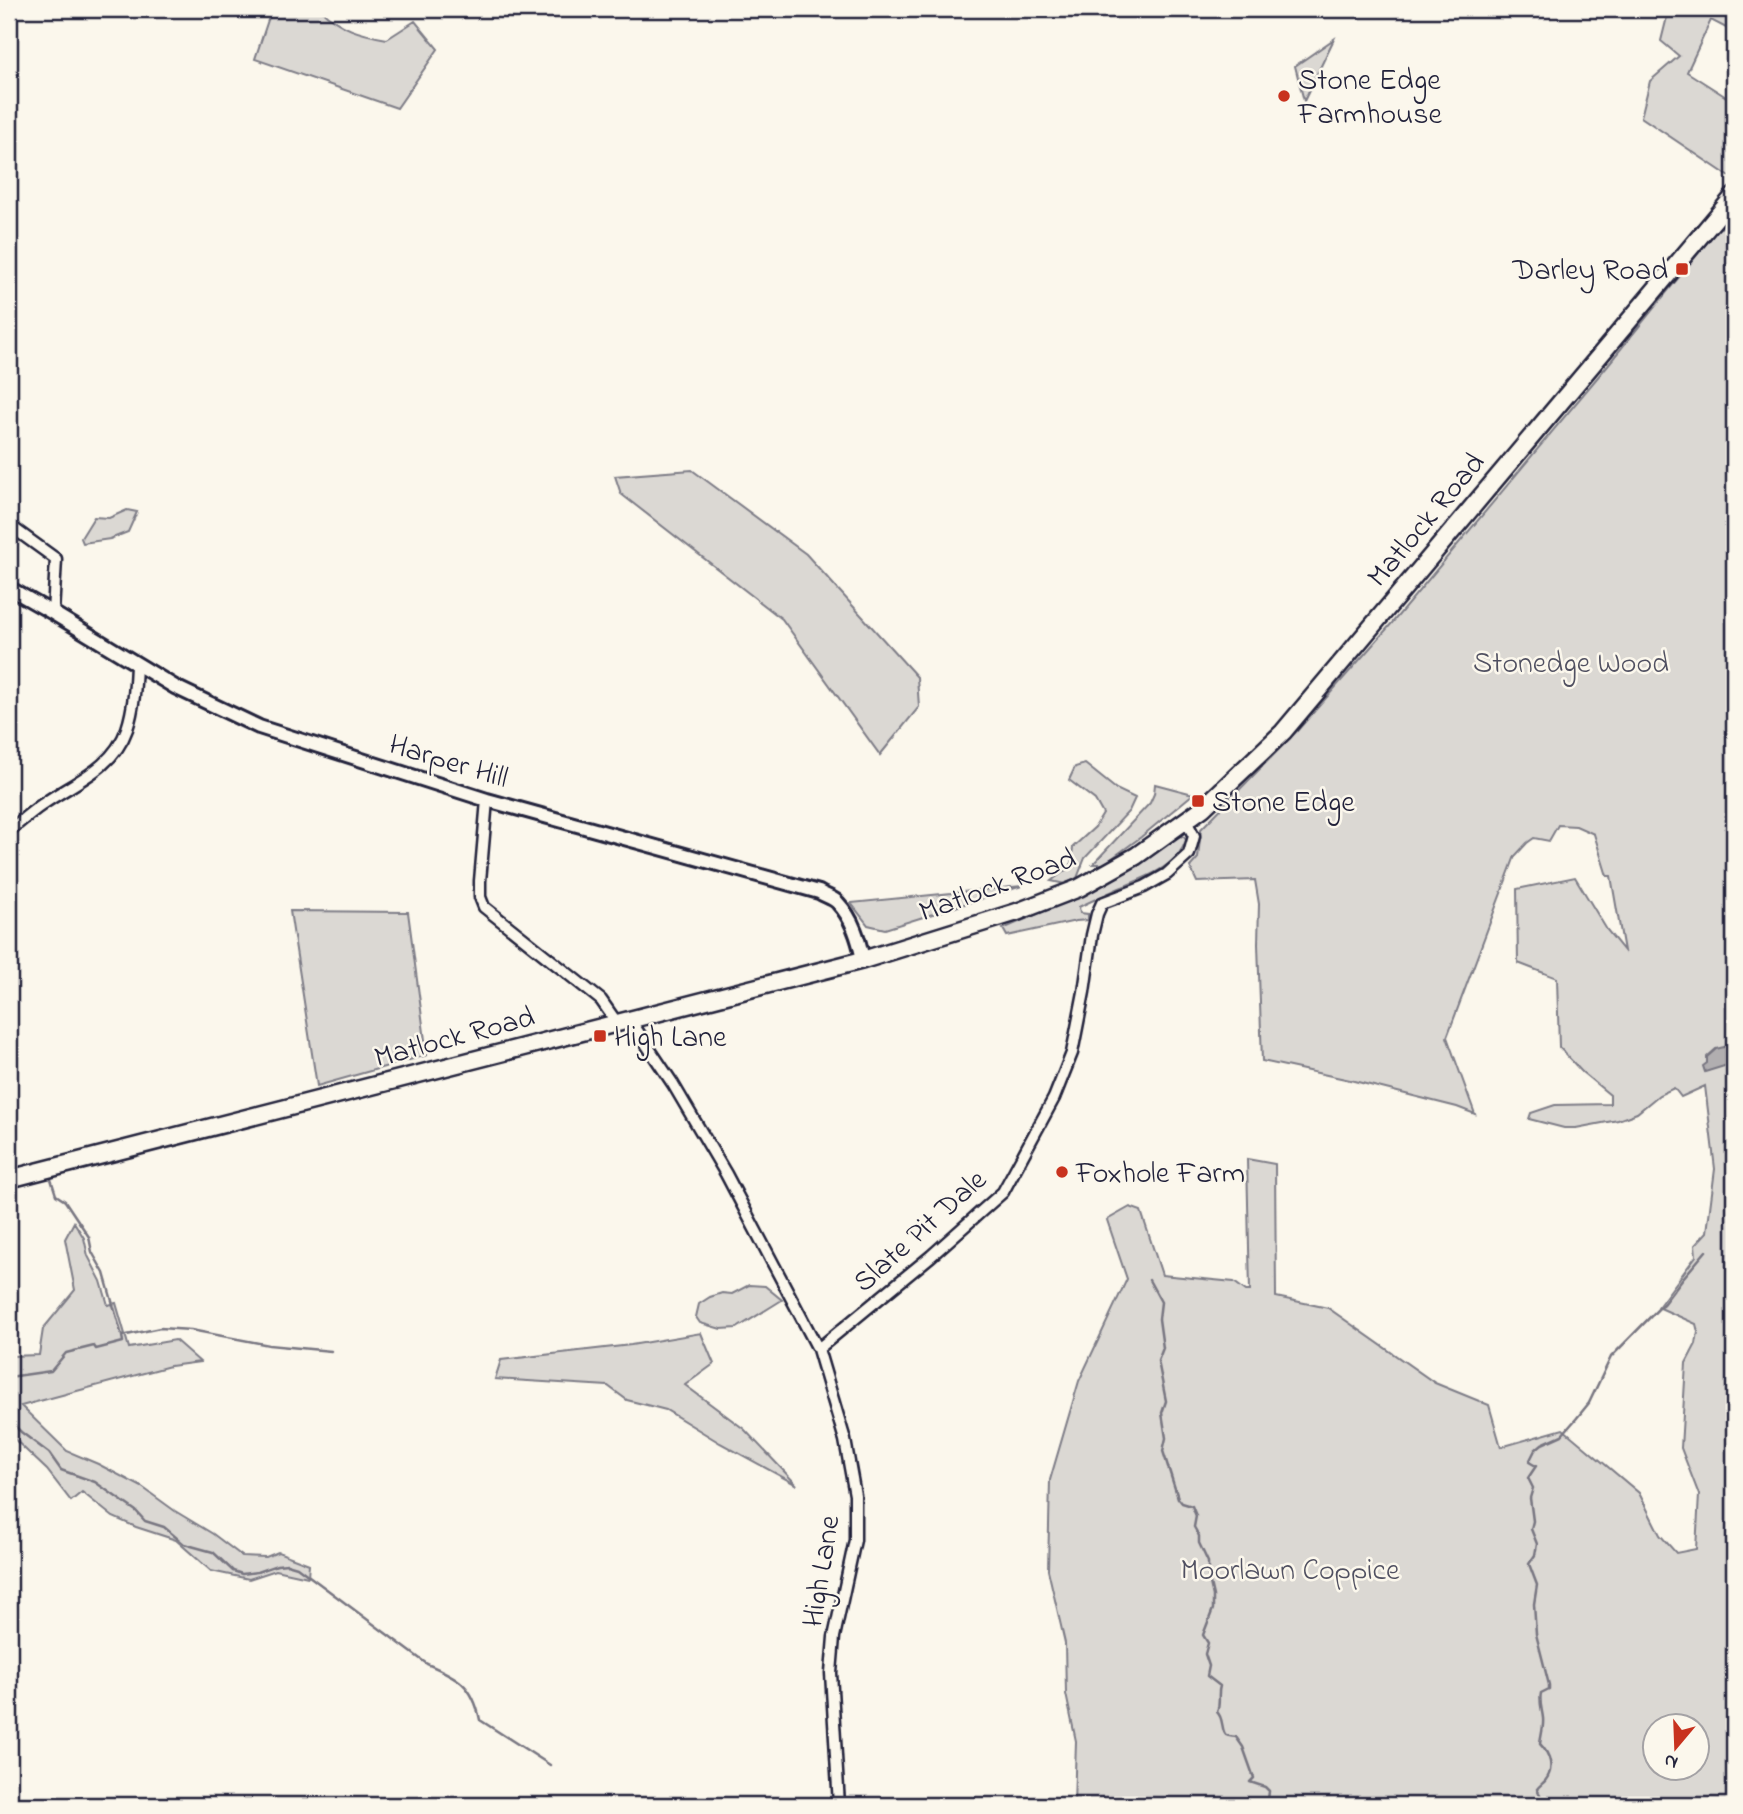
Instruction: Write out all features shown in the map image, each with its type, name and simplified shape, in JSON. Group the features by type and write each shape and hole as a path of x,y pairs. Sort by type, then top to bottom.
{"main road":[{"name":"Matlock Road","path":"9,1179 863,960 1017,912 1079,888 1136,856 1203,808 1283,732 1734,196"}],"street":[{"path":"9,525 56,559 53,613"},
{"name":"Harper Hill","path":"9,588 175,687 259,727 487,800 819,892 837,901 850,920 860,941 863,960"},
{"path":"9,831 44,804 95,772 116,750 126,732 134,700 136,665"},
{"name":"High Lane","path":"487,800 480,881 480,897 484,907 624,1021 673,1084 726,1174 818,1349 845,1440 855,1495 855,1540 834,1637 831,1673 839,1805"},
{"name":"Slate Pit Dale","path":"818,1349 931,1256 1003,1192 1054,1098 1072,1053 1098,909 1102,903 1144,887 1167,874 1189,854 1194,836 1186,821"}],"green space":[{"path":"265,9 320,9 351,30 387,39 415,21 438,49 397,108 255,59 270,14"},
{"path":"1669,9 1734,9 1734,32 1711,20 1687,72 1734,102 1733,179 1641,117 1650,81 1679,56 1661,41"},
{"path":"1334,39 1304,101 1295,66"},
{"path":"1734,222 1734,1805 1074,1805 1076,1741 1066,1694 1065,1643 1048,1570 1050,1480 1079,1381 1127,1279 1107,1220 1130,1207 1141,1211 1162,1275 1234,1282 1250,1291 1247,1159 1275,1164 1276,1297 1328,1308 1435,1383 1489,1405 1501,1447 1563,1429 1639,1493 1660,1535 1676,1553 1696,1549 1699,1495 1681,1448 1686,1363 1696,1344 1698,1332 1696,1324 1658,1307 1696,1256 1695,1245 1707,1232 1715,1169 1705,1086 1681,1097 1674,1088 1659,1095 1637,1113 1618,1120 1576,1128 1564,1128 1529,1119 1531,1113 1555,1105 1610,1104 1610,1095 1582,1072 1559,1047 1557,978 1518,963 1517,889 1575,877 1607,930 1624,951 1611,876 1607,876 1594,834 1576,826 1558,825 1549,841 1534,838 1515,856 1447,1037 1475,1114 1350,1080 1262,1061 1259,904 1255,880 1197,882 1190,867 1198,858 1201,829 1297,731 1392,623 1718,229"},
{"path":"692,470 806,554 917,677 919,707 880,755 782,619 621,494 615,476"},
{"path":"127,510 137,512 128,532 110,539 83,543 81,538 94,517 109,518"},
{"path":"1085,764 1116,789 1135,798 1129,811 1085,858 1077,878 1065,884 1051,881 1071,866 1073,847 1095,827 1103,814 1095,800 1069,780 1075,767"},
{"path":"1155,784 1193,794 1104,864 1093,864 1150,803"},
{"path":"1179,836 1186,840 1175,858 1166,866 1079,907 1080,913 1088,914 1088,920 1007,936 1003,929 1122,873"},
{"path":"1022,886 885,929 868,925 851,903"},
{"path":"290,911 408,912 427,1055 317,1086"},
{"path":"74,1222 84,1238 88,1256 101,1281 108,1305 116,1303 129,1348 175,1340 200,1362 170,1366 21,1406 67,1451 142,1487 242,1556 266,1557 278,1552 309,1564 308,1577 276,1570 249,1579 211,1571 176,1540 113,1517 82,1492 71,1501 47,1470 9,1434 9,1356 39,1355 43,1329 75,1290 65,1239"},
{"path":"749,1285 765,1286 782,1300 737,1328 721,1329 700,1323 696,1317 699,1304 710,1297 722,1293 732,1294"},
{"path":"701,1333 714,1364 685,1385 744,1429 797,1485 666,1410 627,1400 608,1386 495,1379 501,1360 631,1345"}],"shaded area":[{"path":"1728,1046 1734,1050 1734,1063 1705,1072 1703,1066 1707,1063 1707,1057 1716,1049"}],"waterway":[{"path":"51,1179 56,1195 65,1201 89,1237 92,1252 104,1273 122,1336"},
{"path":"1542,1805 1543,1800 1537,1789 1548,1776 1550,1767 1549,1757 1540,1744 1543,1721 1540,1696 1549,1689 1549,1685 1536,1634 1534,1604 1537,1585 1529,1564 1535,1555 1537,1544 1531,1529 1533,1521 1530,1498 1533,1488 1528,1478 1536,1466 1529,1462 1535,1450 1562,1435 1576,1419 1589,1403 1611,1357 1664,1303 1706,1251"},
{"path":"1149,1280 1161,1302 1159,1319 1163,1348 1158,1361 1166,1401 1162,1413 1166,1438 1163,1451 1178,1498 1182,1503 1192,1506 1196,1516 1194,1527 1208,1562 1213,1596 1213,1609 1203,1635 1208,1643 1205,1654 1209,1666 1207,1676 1220,1686 1217,1712 1224,1733 1236,1737 1243,1747 1254,1778 1250,1782 1265,1787 1269,1791 1268,1800 1274,1805"},
{"path":"9,1377 51,1371 66,1353 123,1342 122,1336 160,1328 191,1330 269,1345 331,1351"},
{"path":"9,1418 21,1432 49,1453 61,1470 95,1482 136,1511 145,1521 164,1527 184,1544 213,1552 233,1571 242,1574 287,1564 297,1567 427,1664 456,1678 473,1698 480,1720 550,1765"}],"place":[{"name":"Stone Edge Farmhouse","path":"1284,96"},
{"name":"Darley Road","path":"1682,269"},
{"name":"Stone Edge","path":"1198,801"},
{"name":"High Lane","path":"600,1036"},
{"name":"Foxhole Farm","path":"1062,1172"}],"park label":[{"name":"Stonedge Wood","path":"1571,662"},
{"name":"Moorlawn Coppice","path":"1290,1569"}]}
